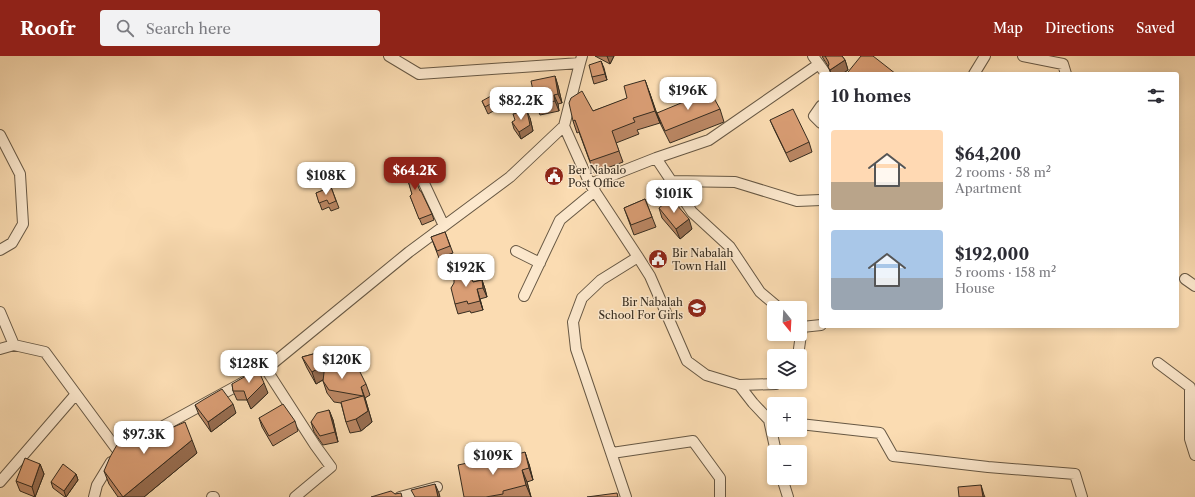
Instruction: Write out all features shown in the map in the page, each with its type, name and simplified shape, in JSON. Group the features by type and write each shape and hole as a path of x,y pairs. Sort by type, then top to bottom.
{"street":[{"path":"139,440 260,373 409,252 510,177 564,126 581,60 419,74 389,56"},
{"path":"975,72 985,56"},
{"path":"1023,56 1063,64 1065,72"},
{"path":"524,296 560,220 593,187 656,158 709,140 816,60 825,72"},
{"path":"819,109 814,116 819,121"},
{"path":"564,126 593,187 650,276 687,361 706,375 739,385 767,384"},
{"path":"0,135 20,174 23,224 12,243 0,250"},
{"path":"656,158 692,212 730,247 760,292 771,301"},
{"path":"415,164 444,226"},
{"path":"671,181 735,182 797,201 819,200"},
{"path":"516,251 540,263"},
{"path":"626,497 576,349 573,322 582,298 601,280 638,257"},
{"path":"1185,279 1195,286"},
{"path":"0,312 14,345"},
{"path":"807,326 819,325"},
{"path":"0,349 14,345 45,352 76,394 122,449 96,485 94,497"},
{"path":"1158,363 1190,386 1190,439 1195,455"},
{"path":"260,373 331,467 295,497"},
{"path":"739,385 753,403 767,416"},
{"path":"0,482 76,394"},
{"path":"807,425 880,433 893,456 988,467 1075,474 1082,497"},
{"path":"612,452 694,441 720,478 720,497"},
{"path":"784,485 788,497"},
{"path":"400,497 437,487"}],"building":[{"path":"825,56 842,56 845,60 830,70"},
{"path":"861,56 873,56 893,72 848,72"},
{"path":"601,61 605,74 592,77 589,65"},
{"path":"555,76 558,94 554,95 555,101 536,105 531,81"},
{"path":"645,80 655,111 633,118 635,122 612,131 619,151 590,161 575,120 573,121 569,103 571,98 582,91 593,111 627,98 624,86"},
{"path":"710,91 720,109 665,131 657,113"},
{"path":"491,96 494,102 485,107 482,101"},
{"path":"793,109 809,142 786,153 770,120"},
{"path":"527,111 530,125 519,132 512,122 515,120 513,114"},
{"path":"407,160 420,191 432,214 419,219 410,196 412,194 406,174 401,175 397,163"},
{"path":"331,187 336,201 329,204 327,200 319,203 316,193"},
{"path":"671,198 689,219 676,229 659,208"},
{"path":"645,199 652,217 631,225 624,208"},
{"path":"445,232 450,246 437,251 431,237"},
{"path":"467,268 473,282 482,280 483,288 477,289 480,301 468,304 467,301 455,304 451,288 454,283 454,276 462,274 460,271"},
{"path":"328,350 330,358 351,354 366,384 361,387 368,411 356,419 346,422 341,402 363,396 329,390 323,381 325,364 312,372 302,357"},
{"path":"258,369 264,383 247,400 244,391 233,391 232,384"},
{"path":"222,389 233,404 208,422 195,405"},
{"path":"283,404 295,421 269,436 259,418"},
{"path":"329,410 335,432 320,436 311,422 317,413"},
{"path":"185,422 192,440 123,497 104,471 118,443 154,423 162,432"},
{"path":"525,452 529,468 522,470 526,485 503,491 503,494 486,497 464,497 458,465 496,457 496,460"},
{"path":"25,458 40,464 32,487 16,481"},
{"path":"63,464 76,474 64,491 51,482"},
{"path":"435,484 438,497 415,497 411,490"},
{"path":"981,485 983,497 959,497 958,487"},
{"path":"391,491 395,494 401,493 402,497 371,497"},
{"path":"617,493 618,497 587,497"}],"place":[{"name":"Ber Nabalo Post Office","path":"554,176"},
{"name":"Bir Nabalah Town Hall","path":"658,259"},
{"name":"Bir Nabalah School For Girls","path":"697,308"}]}
